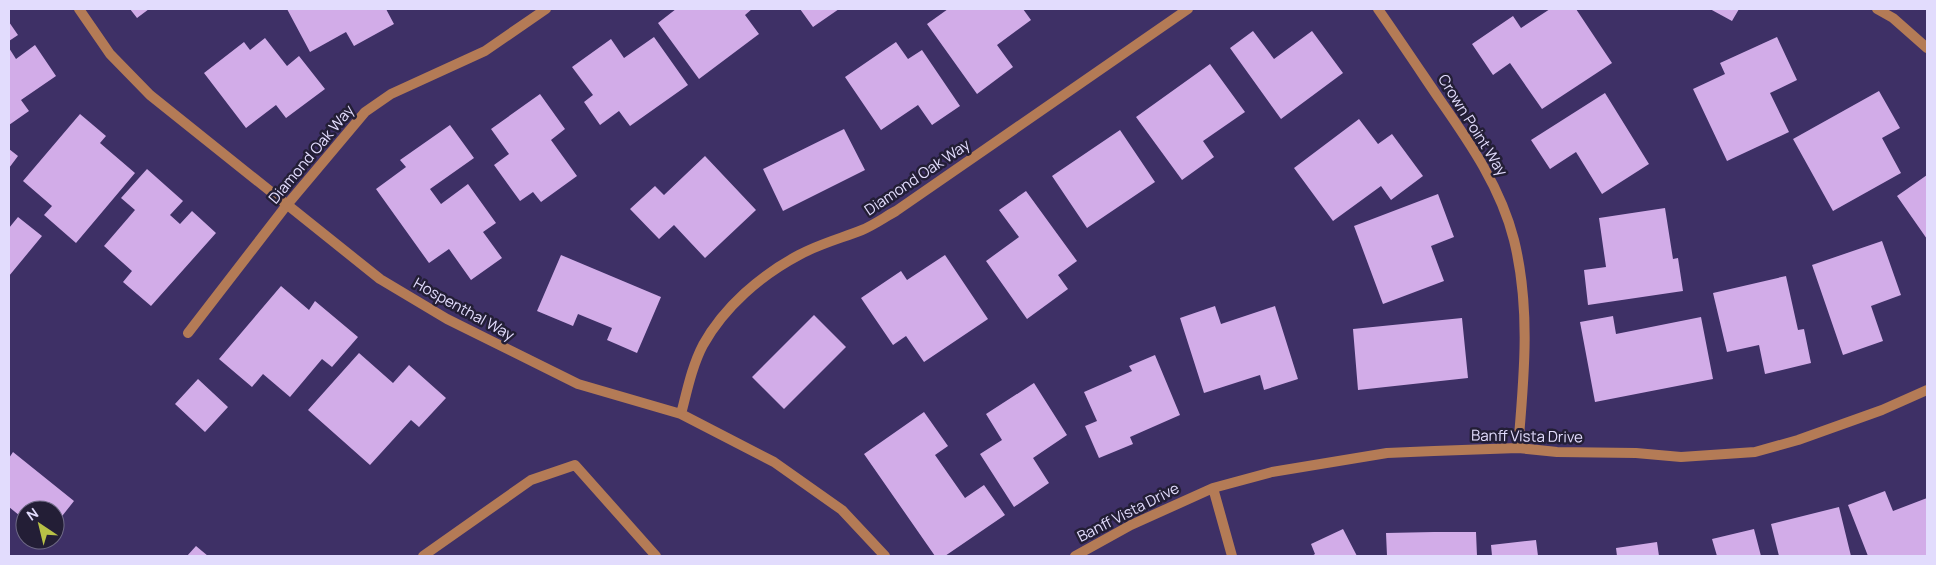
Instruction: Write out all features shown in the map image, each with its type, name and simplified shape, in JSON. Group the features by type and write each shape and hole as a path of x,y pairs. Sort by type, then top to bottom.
{"street":[{"name":"Hospenthal Way","path":"79,9 110,54 150,95 380,280 456,323 578,384 681,414 774,462 842,510 885,556"},
{"name":"Diamond Oak Way","path":"188,333 286,206 365,112 391,94 485,51 546,9"},
{"name":"Diamond Oak Way","path":"681,414 692,373 703,345 722,319 751,287 770,272 800,254 865,229 896,211 1188,9"},
{"name":"Crown Point Way","path":"1378,9 1466,138 1488,174 1501,203 1513,239 1521,280 1525,318 1525,355 1518,448"},
{"path":"1877,9 1893,18 1927,48"},
{"name":"Banff Vista Drive","path":"1075,556 1131,525 1213,488 1272,472 1386,453 1518,448 1557,452 1681,457 1755,452 1844,424 1927,390"},
{"path":"423,556 531,480 576,465 656,556"},
{"path":"1213,488 1232,556"}],"building":[{"path":"130,9 149,9 137,18"},
{"path":"287,9 386,9 394,24 354,46 346,32 310,52"},
{"path":"676,9 752,9 745,15 759,34 699,79 658,23"},
{"path":"800,9 839,9 813,27"},
{"path":"948,9 1023,9 1031,20 997,45 1013,67 977,94 927,24"},
{"path":"1550,9 1576,9 1612,63 1542,109 1510,63 1493,75 1472,44 1513,16 1521,28"},
{"path":"1710,9 1739,9 1732,21"},
{"path":"9,22 18,35 9,41"},
{"path":"1253,31 1274,59 1312,31 1343,73 1281,119 1230,48"},
{"path":"654,37 688,85 630,126 619,111 600,125 584,102 593,95 572,67 611,39 624,58"},
{"path":"1777,37 1797,80 1770,93 1789,132 1727,161 1693,89 1725,74 1720,63"},
{"path":"265,38 287,66 299,56 325,89 286,118 276,105 246,128 204,73 244,42 250,50"},
{"path":"896,42 908,59 922,50 960,106 932,125 918,105 881,130 845,77"},
{"path":"35,45 56,76 21,100 29,111 9,125 9,48 16,59"},
{"path":"1210,64 1245,112 1203,141 1214,157 1182,180 1136,117"},
{"path":"1879,91 1900,128 1882,138 1901,173 1833,211 1793,139"},
{"path":"1605,93 1649,164 1602,194 1576,152 1550,169 1531,140"},
{"path":"540,94 565,129 551,140 577,176 541,202 533,192 520,201 494,165 509,154 491,129"},
{"path":"80,114 106,136 100,143 135,173 76,243 44,215 52,206 23,181"},
{"path":"1359,119 1378,144 1392,134 1423,176 1391,200 1381,186 1333,221 1294,168"},
{"path":"450,125 474,158 430,189 441,204 468,184 496,223 483,232 502,258 471,280 449,249 429,263 376,189 406,167 400,160"},
{"path":"844,129 865,170 783,211 763,169"},
{"path":"1120,130 1155,182 1087,228 1052,176"},
{"path":"9,149 18,156 9,168"},
{"path":"705,156 756,210 705,258 674,225 659,239 630,209 655,186 664,195"},
{"path":"147,169 183,201 170,215 180,224 192,211 216,233 151,306 123,282 132,271 104,246 135,210 121,198"},
{"path":"1927,175 1927,239 1897,196"},
{"path":"1026,191 1077,261 1058,275 1068,289 1027,319 986,261 1019,237 999,210"},
{"path":"1438,194 1454,237 1431,246 1444,281 1383,304 1354,226"},
{"path":"1665,208 1673,259 1678,258 1683,291 1588,305 1584,270 1606,267 1599,218"},
{"path":"18,217 42,236 9,276 9,228"},
{"path":"1882,241 1901,295 1871,306 1883,341 1843,355 1812,265"},
{"path":"561,255 661,297 637,353 607,340 612,328 578,314 573,326 537,311"},
{"path":"945,255 988,319 924,362 906,336 893,345 861,298 901,271 907,280"},
{"path":"1786,276 1798,330 1804,329 1811,363 1765,374 1759,345 1727,352 1713,293"},
{"path":"281,286 309,310 315,301 358,337 332,367 322,359 290,397 263,374 252,387 219,359"},
{"path":"1215,306 1221,324 1275,306 1298,379 1264,390 1260,375 1204,393 1180,318"},
{"path":"814,315 846,347 784,409 752,377"},
{"path":"1613,316 1616,334 1701,317 1713,379 1595,402 1580,322"},
{"path":"1462,318 1468,378 1358,390 1353,329"},
{"path":"359,353 393,383 409,365 446,398 419,427 411,420 370,465 308,410"},
{"path":"1155,355 1180,415 1130,437 1133,444 1099,458 1085,426 1097,421 1084,392 1132,371 1129,366"},
{"path":"198,379 228,407 205,432 175,404"},
{"path":"1034,383 1067,435 1033,458 1049,483 1014,507 980,454 1002,440 986,414"},
{"path":"924,412 948,446 935,455 965,498 984,485 1005,515 945,556 935,556 864,454"},
{"path":"13,452 74,501 65,512 65,500 15,500 15,512 9,507 9,458"},
{"path":"1885,491 1893,511 1927,498 1927,556 1868,556 1848,505"},
{"path":"1839,507 1851,556 1779,556 1771,524"},
{"path":"1343,529 1357,556 1312,556 1315,554 1311,544"},
{"path":"1754,529 1761,556 1717,556 1712,539"},
{"path":"1476,532 1477,556 1387,556 1386,533"},
{"path":"1536,540 1538,556 1492,556 1491,545"},
{"path":"1657,542 1659,556 1617,556 1616,548"},
{"path":"196,546 208,556 187,556"}]}
